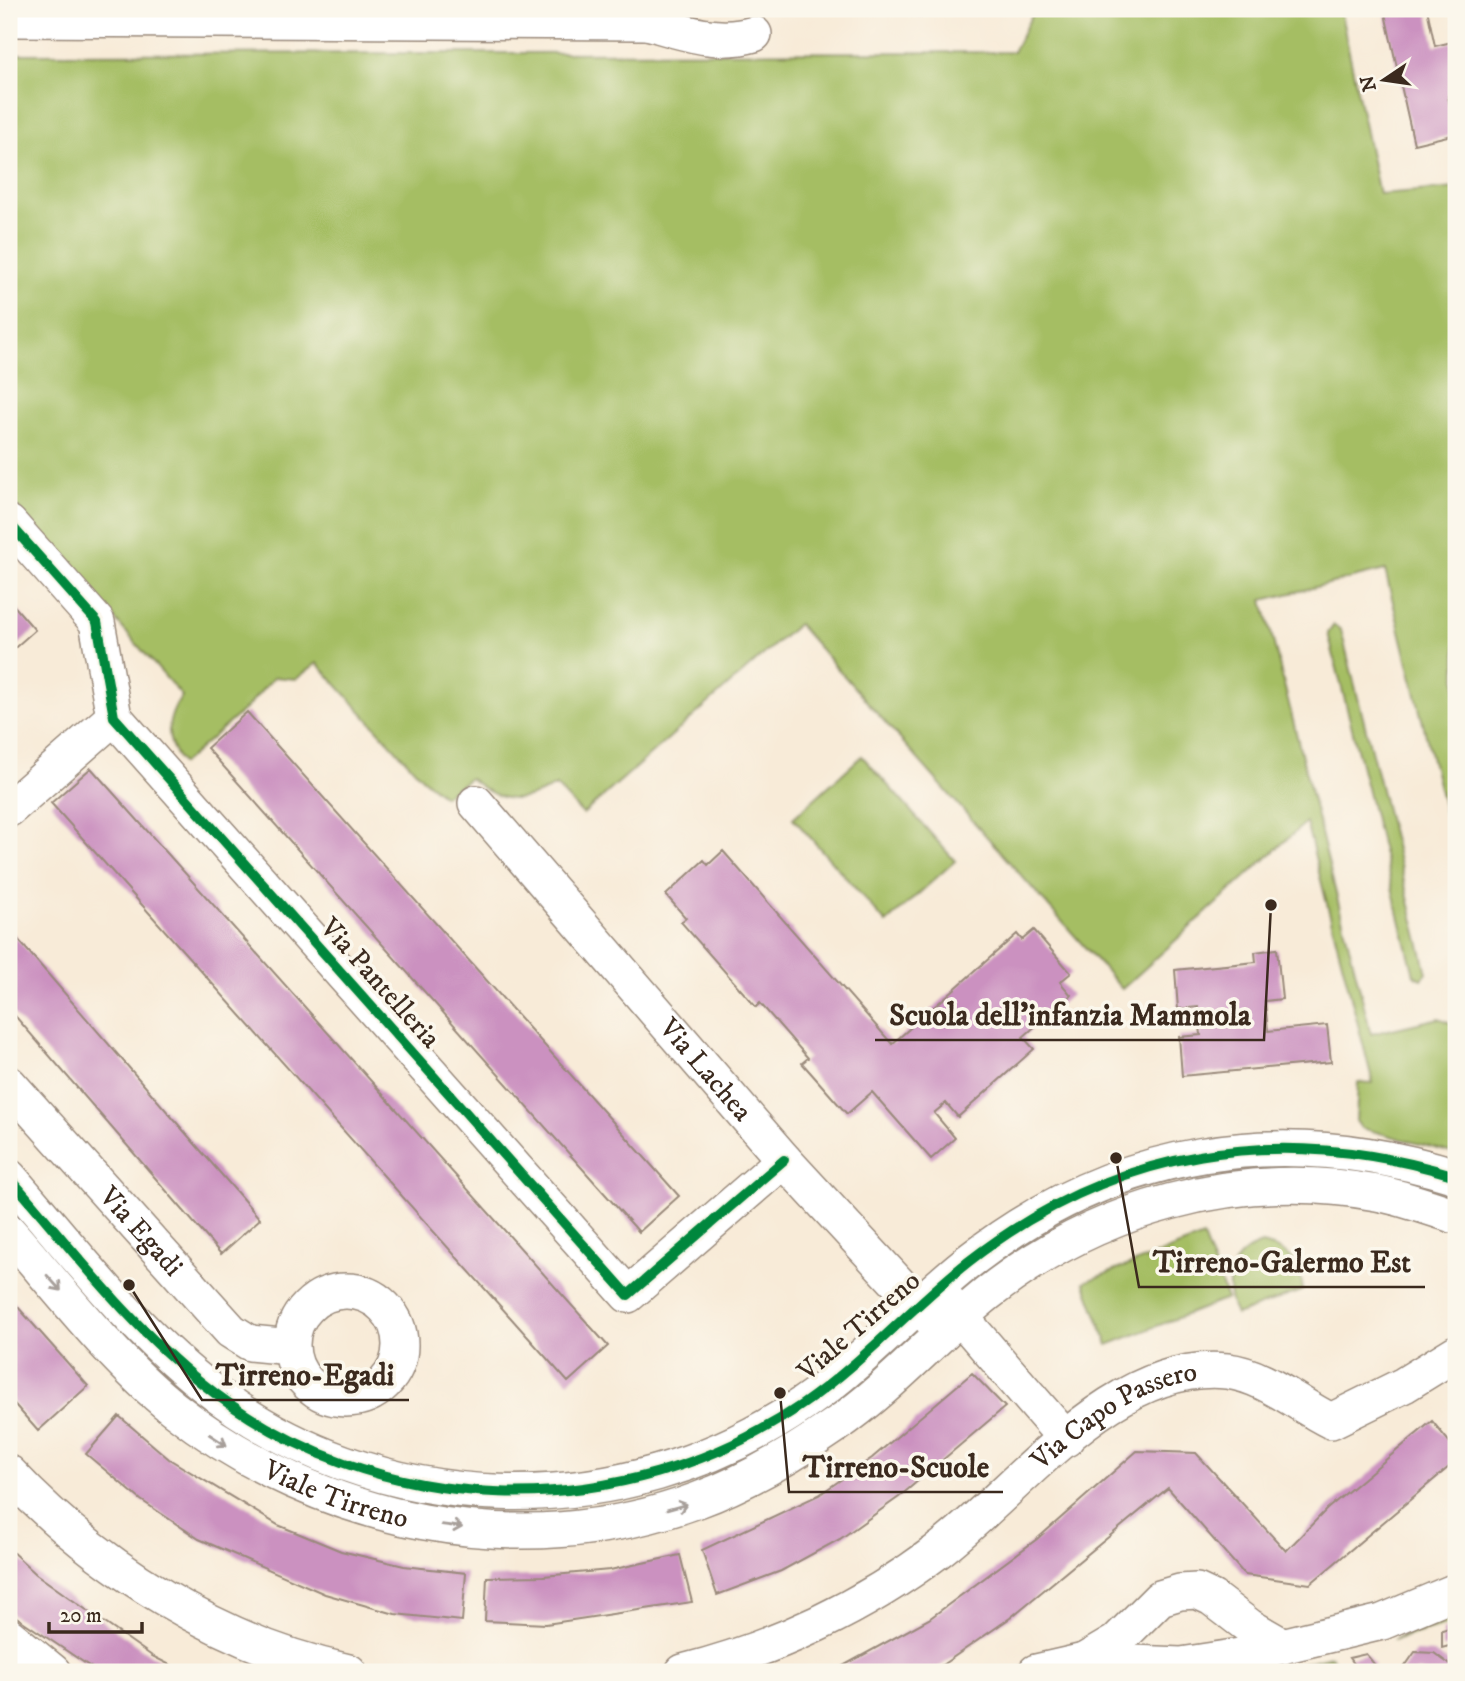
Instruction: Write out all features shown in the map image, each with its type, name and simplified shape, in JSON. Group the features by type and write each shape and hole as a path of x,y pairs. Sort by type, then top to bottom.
{"street":[{"path":"9,19 647,15 711,39 734,40 754,34"},
{"path":"9,523 97,622 114,717 9,809"},
{"name":"Via Pantelleria","path":"114,717 628,1296 784,1160"},
{"name":"Via Lachea","path":"476,803 784,1160 927,1297 951,1324"},
{"name":"Via Egadi","path":"9,1084 231,1331 250,1343 291,1347"},
{"name":"Viale Tirreno","path":"9,1177 129,1315 172,1358 206,1387 247,1415 326,1457 414,1483 496,1493 536,1493 575,1491 657,1474 737,1443 772,1424 839,1377 927,1297 995,1241 1049,1208 1093,1187 1182,1159 1268,1148 1326,1149 1417,1164 1456,1176"},
{"name":"Viale Tirreno","path":"9,1232 103,1338 170,1406 231,1448 292,1482 382,1514 484,1531 516,1531 632,1519 699,1500 777,1463 842,1421 951,1324 1025,1265 1066,1242 1144,1208 1232,1189 1310,1185 1377,1193 1456,1216"},
{"path":"103,1338 129,1315"},
{"path":"951,1324 1066,1438"},
{"name":"Via Capo Passero","path":"683,1672 756,1652 855,1605 939,1550 1066,1438 1115,1399 1171,1377 1200,1371 1228,1371 1256,1378 1331,1421 1453,1362"},
{"path":"9,1473 70,1531 112,1563 181,1606 262,1644 349,1672"},
{"path":"1084,1661 1116,1642 1160,1598 1180,1592 1197,1591 1212,1598 1250,1627 1283,1646"},
{"path":"1036,1672 1084,1661 1181,1665 1283,1646 1382,1622 1456,1591"},
{"path":"9,1636 53,1672"}],"green space":[{"path":"1035,9 1340,9 1379,194 1456,188 1456,857 1385,570 1263,600 1371,1034 1439,1018 1453,1024 1456,1033 1456,1154 1361,1128 1356,1121 1358,1082 1373,1083 1306,822 1122,989 798,624 583,814 556,786 532,796 512,799 492,793 470,778 444,796 422,778 317,663 296,679 274,677 247,707 182,764 172,747 169,730 172,713 182,696 9,498 9,54 1013,52"},
{"path":"1334,625 1341,630 1427,973 1422,979 1414,975 1328,633"},
{"path":"862,756 955,861 886,923 793,818"},
{"path":"1203,1237 1227,1299 1108,1345 1084,1282"},
{"path":"1262,1244 1280,1250 1292,1259 1299,1272 1303,1290 1236,1315 1229,1293 1231,1272 1242,1255"},
{"path":"1456,1608 1456,1622 1393,1640"},
{"path":"1331,1656 1342,1672 1269,1672"}],"building":[{"path":"902,9 925,9 921,17"},
{"path":"1384,9 1427,9 1435,46 1456,41 1456,95 1448,96 1452,116 1456,115 1456,134 1414,144"},
{"path":"9,600 35,630 9,653"},
{"path":"247,712 679,1196 639,1232 207,748"},
{"path":"91,768 608,1346 568,1382 51,803"},
{"path":"723,851 892,1044 1017,934 1022,940 1034,930 1071,973 1060,982 1071,995 1023,1037 1034,1049 958,1117 946,1103 934,1113 955,1138 931,1159 872,1092 847,1114 802,1063 808,1058 760,1003 756,1007 681,922 686,918 666,895 704,860 708,865"},
{"path":"9,929 260,1219 221,1254 9,1009"},
{"path":"1277,949 1282,999 1265,1001 1268,1031 1327,1025 1331,1062 1182,1076 1179,1037 1201,1035 1198,1007 1178,1009 1175,970 1256,962 1255,952"},
{"path":"9,1297 88,1386 38,1431 9,1398"},
{"path":"972,1373 1005,1407 899,1497 840,1539 781,1571 717,1595 702,1550 819,1495 872,1458"},
{"path":"119,1416 169,1459 278,1525 341,1551 404,1566 466,1573 462,1621 395,1614 325,1594 199,1539 141,1500 86,1454"},
{"path":"1432,1421 1456,1450 1456,1461 1310,1584 1245,1575 1168,1488 1010,1618 932,1672 832,1672 929,1619 1037,1539 1137,1451 1196,1453 1286,1551 1327,1509"},
{"path":"9,1549 36,1574 95,1616 152,1656 184,1672 98,1672 9,1612"},
{"path":"680,1555 692,1602 546,1624 485,1621 487,1577 543,1576 610,1570"},
{"path":"1456,1626 1456,1644 1442,1648 1442,1630"},
{"path":"1415,1652 1434,1653 1456,1669 1456,1672 1401,1672"},
{"path":"1366,1654 1375,1665 1366,1672 1359,1672 1349,1658"}],"cycle path":[{"path":"9,523 97,622 114,717 628,1295 784,1160"},
{"path":"9,1177 101,1285 150,1337 203,1384 270,1430 344,1463 421,1484 500,1492 579,1489 657,1473 733,1444 803,1404 825,1388 947,1279 1024,1223 1082,1192 1141,1170 1201,1156 1263,1149 1326,1150 1391,1159 1456,1176"}],"place":[{"name":"Scuola dell'infanzia Mammola","path":"1271,905"},
{"name":"Tirreno-Galermo Est","path":"1116,1158"},
{"name":"Tirreno-Egadi","path":"129,1285"},
{"name":"Tirreno-Scuole","path":"780,1393"}]}
